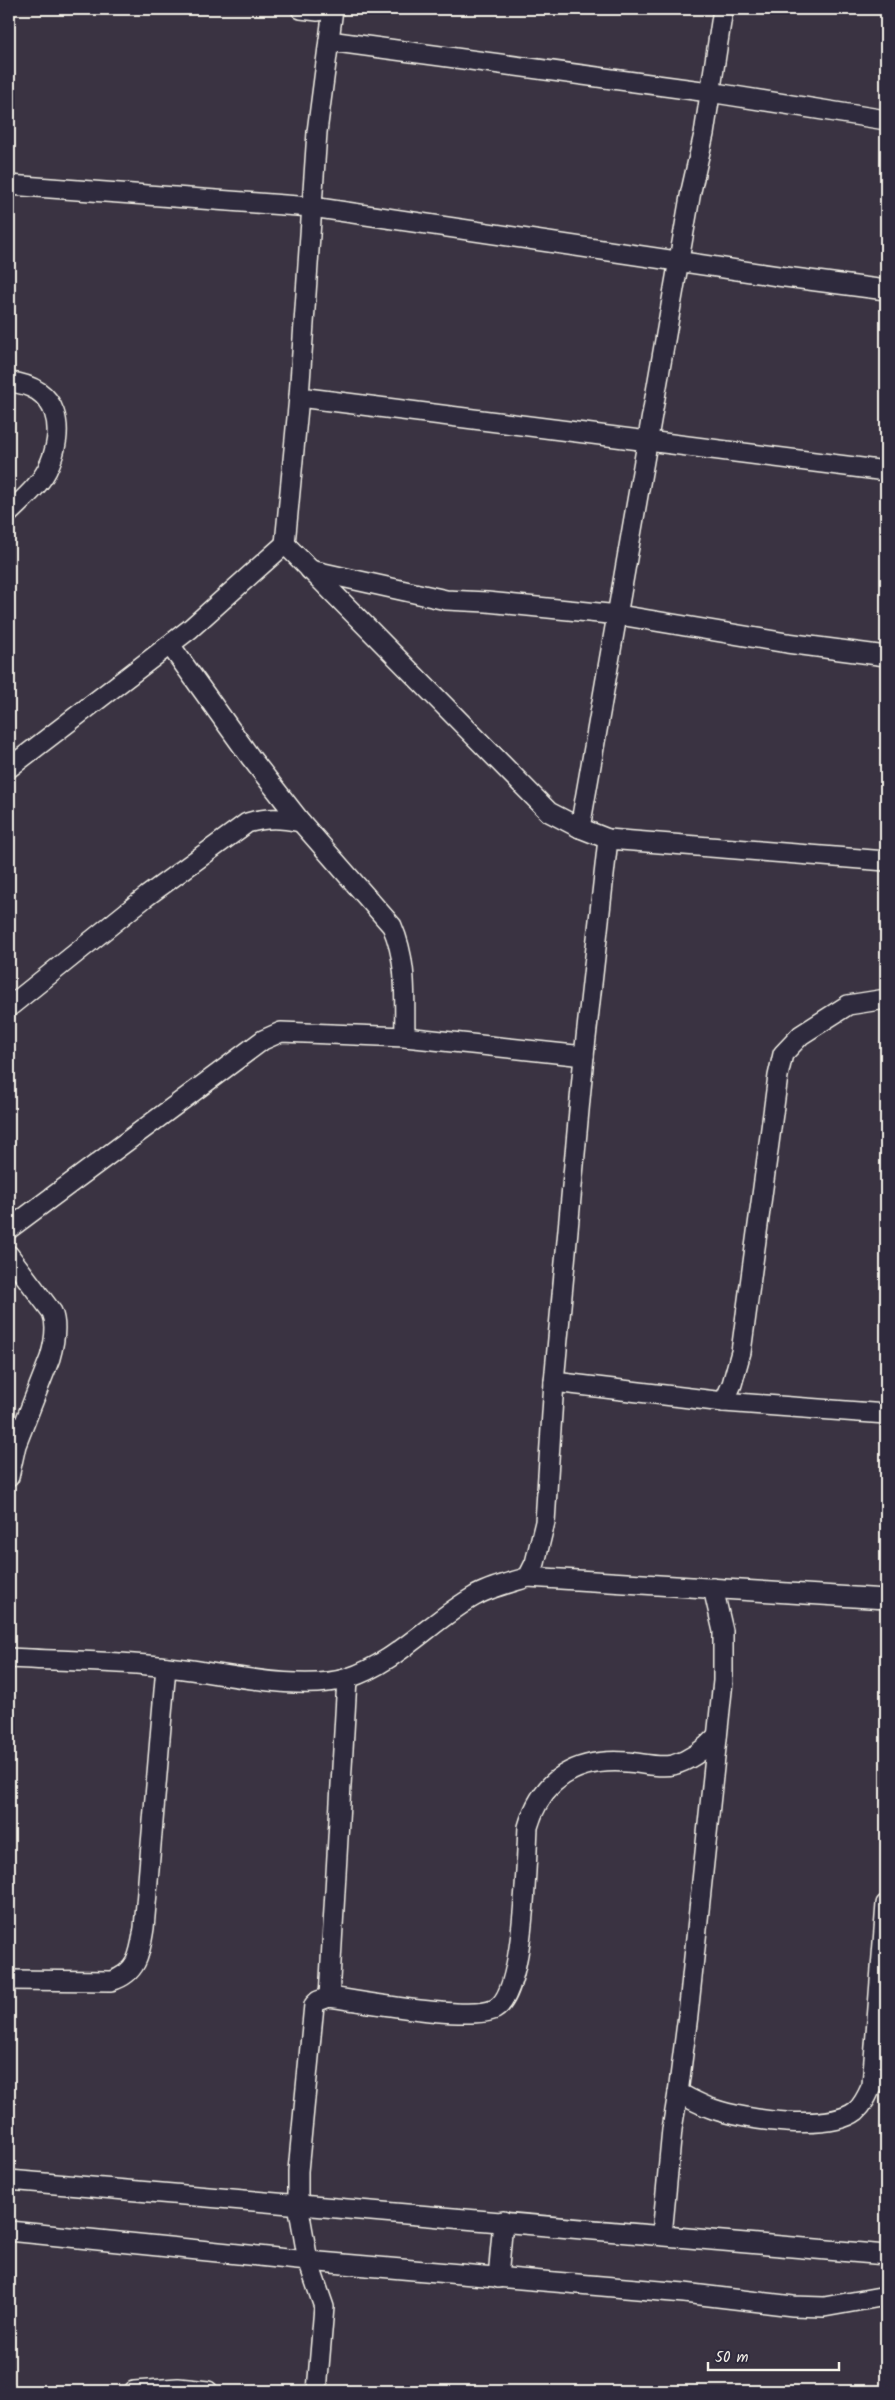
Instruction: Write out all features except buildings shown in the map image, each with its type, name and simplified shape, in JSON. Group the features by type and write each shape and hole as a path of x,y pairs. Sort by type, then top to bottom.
{"street":[{"path":"580,828 619,615 647,441 691,191 704,134 723,9"},
{"path":"9,768 170,645 285,544 298,397 317,132 328,42 320,10"},
{"path":"328,42 709,92 886,120"},
{"path":"9,184 312,207 679,262 886,290"},
{"path":"9,382 33,387 48,398 55,411 56,429 54,448 47,470 34,488 9,513"},
{"path":"298,397 886,471"},
{"path":"285,544 549,812 580,828 608,839 886,861"},
{"path":"310,570 446,600 488,602 619,615 787,643 886,656"},
{"path":"170,645 251,758 301,822 392,926 401,946 404,964 405,1037"},
{"path":"9,1007 147,896 247,823 263,818 281,818 301,822"},
{"path":"528,1576 535,1563 545,1522 554,1382 584,1056 608,839"},
{"path":"724,1402 742,1352 778,1076 784,1054 801,1035 848,1005 886,999"},
{"path":"9,1230 263,1040 281,1032 301,1031 405,1037 584,1056"},
{"path":"9,1255 52,1312 55,1322 50,1358 16,1445 9,1477"},
{"path":"554,1382 724,1402 886,1414"},
{"path":"9,1658 166,1667 277,1681 315,1683 347,1679 385,1660 449,1612 477,1594 528,1576 886,1599"},
{"path":"662,2235 672,2129 688,2015 723,1681 724,1631 713,1588"},
{"path":"9,1980 111,1981 122,1977 132,1968 139,1956 144,1928 166,1667"},
{"path":"329,1997 347,1679"},
{"path":"317,2391 324,2313 321,2294 308,2261 298,2204 298,2172 314,2005 318,2001 329,1997 434,2011 479,2014 494,2010 503,2003 510,1991 515,1975 520,1941 528,1827 533,1810 542,1794 552,1782 571,1770 595,1763 626,1761 661,1766 672,1765 699,1754 717,1736"},
{"path":"678,2093 711,2109 727,2114 784,2121 818,2123 840,2119 856,2110 866,2099 872,2085 886,1904"},
{"path":"9,2180 886,2255"},
{"path":"498,2278 503,2222"},
{"path":"9,2232 308,2261 684,2294 793,2306 824,2307 886,2296"},
{"path":"134,2391 178,2388 208,2391"}]}
